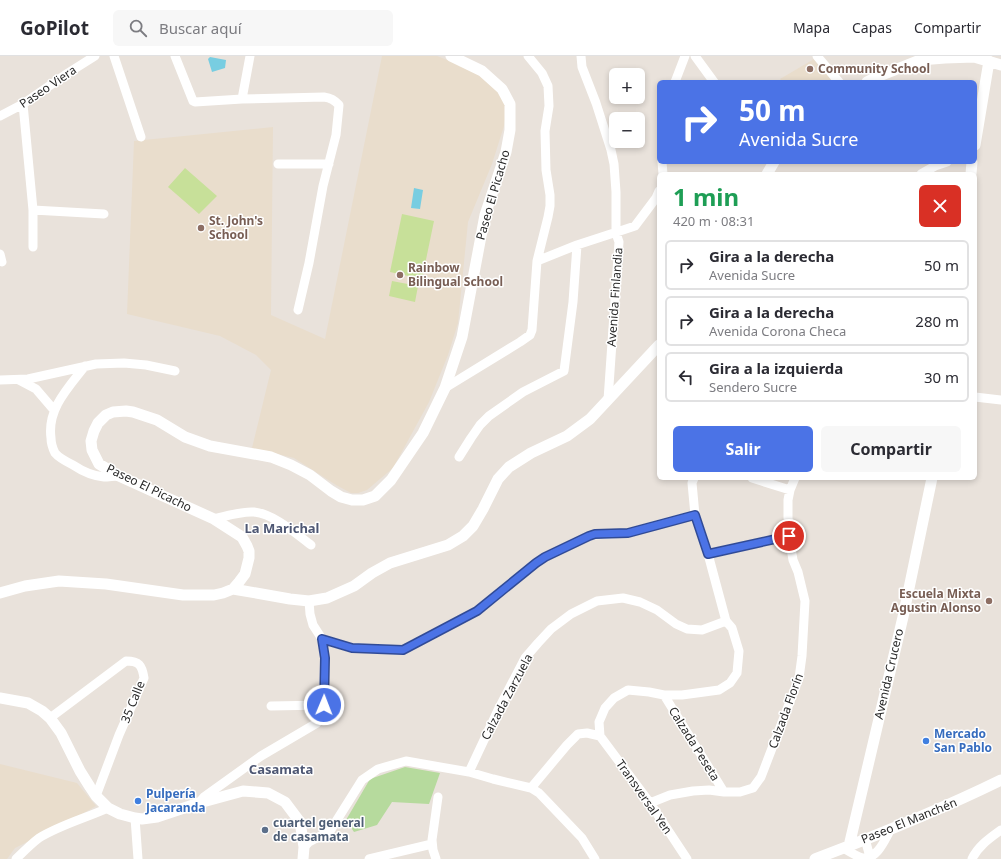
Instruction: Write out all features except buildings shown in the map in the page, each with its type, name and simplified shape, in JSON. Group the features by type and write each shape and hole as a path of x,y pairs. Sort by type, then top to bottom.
{"street":[{"name":"Paseo Viera","path":"0,116 23,104 95,56"},
{"path":"114,56 141,137"},
{"path":"175,56 194,101 324,97 335,100 339,105 336,135 316,220 309,263 298,310"},
{"path":"242,99 250,56"},
{"name":"Paseo El Picacho","path":"233,589 245,574 249,558 247,546 242,537 214,519 119,476 99,464 92,450 91,441 94,431 98,423 106,415 113,412 133,412 157,420 185,437 210,446 271,457 291,464 310,475 341,497 352,500 363,500 375,496 391,480 423,433 445,388 462,337 485,215 506,152 510,130 510,104 502,89 482,71 451,56"},
{"path":"445,388 530,335 532,330 537,261 550,206 550,195 546,170 545,132 549,106 548,86 542,73 528,56"},
{"path":"573,56 582,68"},
{"name":"Avenida Finlandia","path":"582,56 582,68 596,103 614,164 616,232 619,242 608,400"},
{"path":"676,80 685,56"},
{"path":"695,56 713,80"},
{"path":"817,56 837,80"},
{"path":"871,80 919,58 974,56 1001,65"},
{"path":"977,133 989,61"},
{"path":"23,104 33,210 32,247"},
{"path":"278,164 329,164"},
{"path":"924,172 941,164"},
{"path":"537,261 577,245 635,226 657,196"},
{"path":"33,210 104,214"},
{"path":"459,457 480,425 489,416 523,392 564,371 573,302 577,245"},
{"path":"0,593 25,586 59,581 106,584 183,595 214,595 233,589 309,601 327,598 354,586 372,573 390,564 448,545 463,536 473,526 498,479 509,468 531,453 567,436 590,419 657,347"},
{"path":"0,380 28,379 96,364 124,363 146,365 175,371"},
{"path":"85,366 64,393 54,410 51,419 51,442 55,452 80,470 105,477 119,476"},
{"path":"18,380 36,389 54,410"},
{"path":"977,397 1001,400"},
{"path":"531,788 578,734 587,733 600,736 599,722 605,708 614,698 628,690 664,695 682,695 719,690 730,683 737,673 739,651 732,628 726,621 708,554 695,515 692,483 693,480"},
{"path":"758,480 790,490"},
{"name":"Calzada Florín","path":"650,803 670,795 693,791 709,790 740,792 753,788 761,777 799,678 802,656 805,602 798,572 793,560 789,536 788,500 794,480"},
{"name":"Avenida Crucero","path":"846,847 902,618 932,480"},
{"path":"214,519 254,512 267,515 311,545"},
{"path":"322,639 352,648 403,650 477,611 536,563 584,538 595,534 628,533 695,515"},
{"path":"708,554 789,536"},
{"name":"Calzada Zarzuela","path":"469,772 524,658 550,629 570,614 597,600 623,598 640,602 657,610 676,624 686,629 702,630 726,621"},
{"path":"199,803 204,797 261,756 317,723 321,718 324,705 325,658 322,639 313,626 309,601"},
{"name":"35 Calle","path":"50,718 126,661 133,661 140,665 143,670 144,678 96,796"},
{"name":"Calzada Peseta","path":"664,695 724,792"},
{"path":"0,698 28,703 42,711 50,718 61,733 80,771 90,787 96,796 108,808 120,814 142,819 157,817 199,803 243,791 268,793 285,802 300,822 304,847 303,859"},
{"path":"271,706 324,705"},
{"name":"Transversal Yen","path":"600,736 650,803 687,859"},
{"path":"304,847 309,842 330,831 362,780 378,769 406,761 469,772 531,788 539,793 582,838 595,859"},
{"name":"Paseo El Manchén","path":"815,859 964,798 1001,780"},
{"path":"436,859 432,850 432,840 438,797"},
{"path":"16,859 39,838 108,808"},
{"path":"135,818 138,859"},
{"path":"846,847 863,858 870,858 876,853 891,829"},
{"path":"972,859 987,840 1001,830"},
{"path":"865,839 870,858"},
{"path":"370,859 432,844"}],"shaded area":[{"name":"Rainbow Bilingual School","path":"382,56 437,56 472,70 499,90 505,102 506,113 504,126 492,164 468,222 458,323 448,355 429,402 393,468 367,490 358,493 351,493 294,458 252,448 271,370 256,355 220,336 127,314 134,141 273,127 271,315 325,339"},
{"name":"Community School","path":"814,59 832,80 781,80 780,79"},
{"path":"0,764 77,783 96,806 68,822 15,848 7,859 0,859"}],"green space":[{"path":"185,168 217,196 199,214 168,187"},
{"path":"402,214 434,221 422,279 390,272"},
{"path":"392,281 418,286 415,302 389,296"},
{"path":"405,767 440,773 429,804 392,802 377,825 354,832 346,820 370,779"}],"water":[{"path":"210,57 226,60 225,68 212,72 208,59"},
{"path":"414,188 423,190 420,209 411,208"}],"place":[{"name":"Community School","path":"810,69"},
{"name":"St. John's School","path":"201,228"},
{"name":"Rainbow Bilingual School","path":"400,275"},
{"name":"Escuela Mixta Agustin Alonso","path":"989,601"},
{"name":"Mercado San Pablo","path":"926,741"},
{"name":"Pulpería Jacaranda","path":"138,801"},
{"name":"cuartel general de casamata","path":"265,830"}],"district":[{"name":"La Marichal","path":"282,528"},
{"name":"Casamata","path":"281,769"}],"route":[{"path":"324,705 325,658 322,639 352,648 403,650 477,611 545,557 595,534 628,533 695,515 708,554 789,536"}]}
